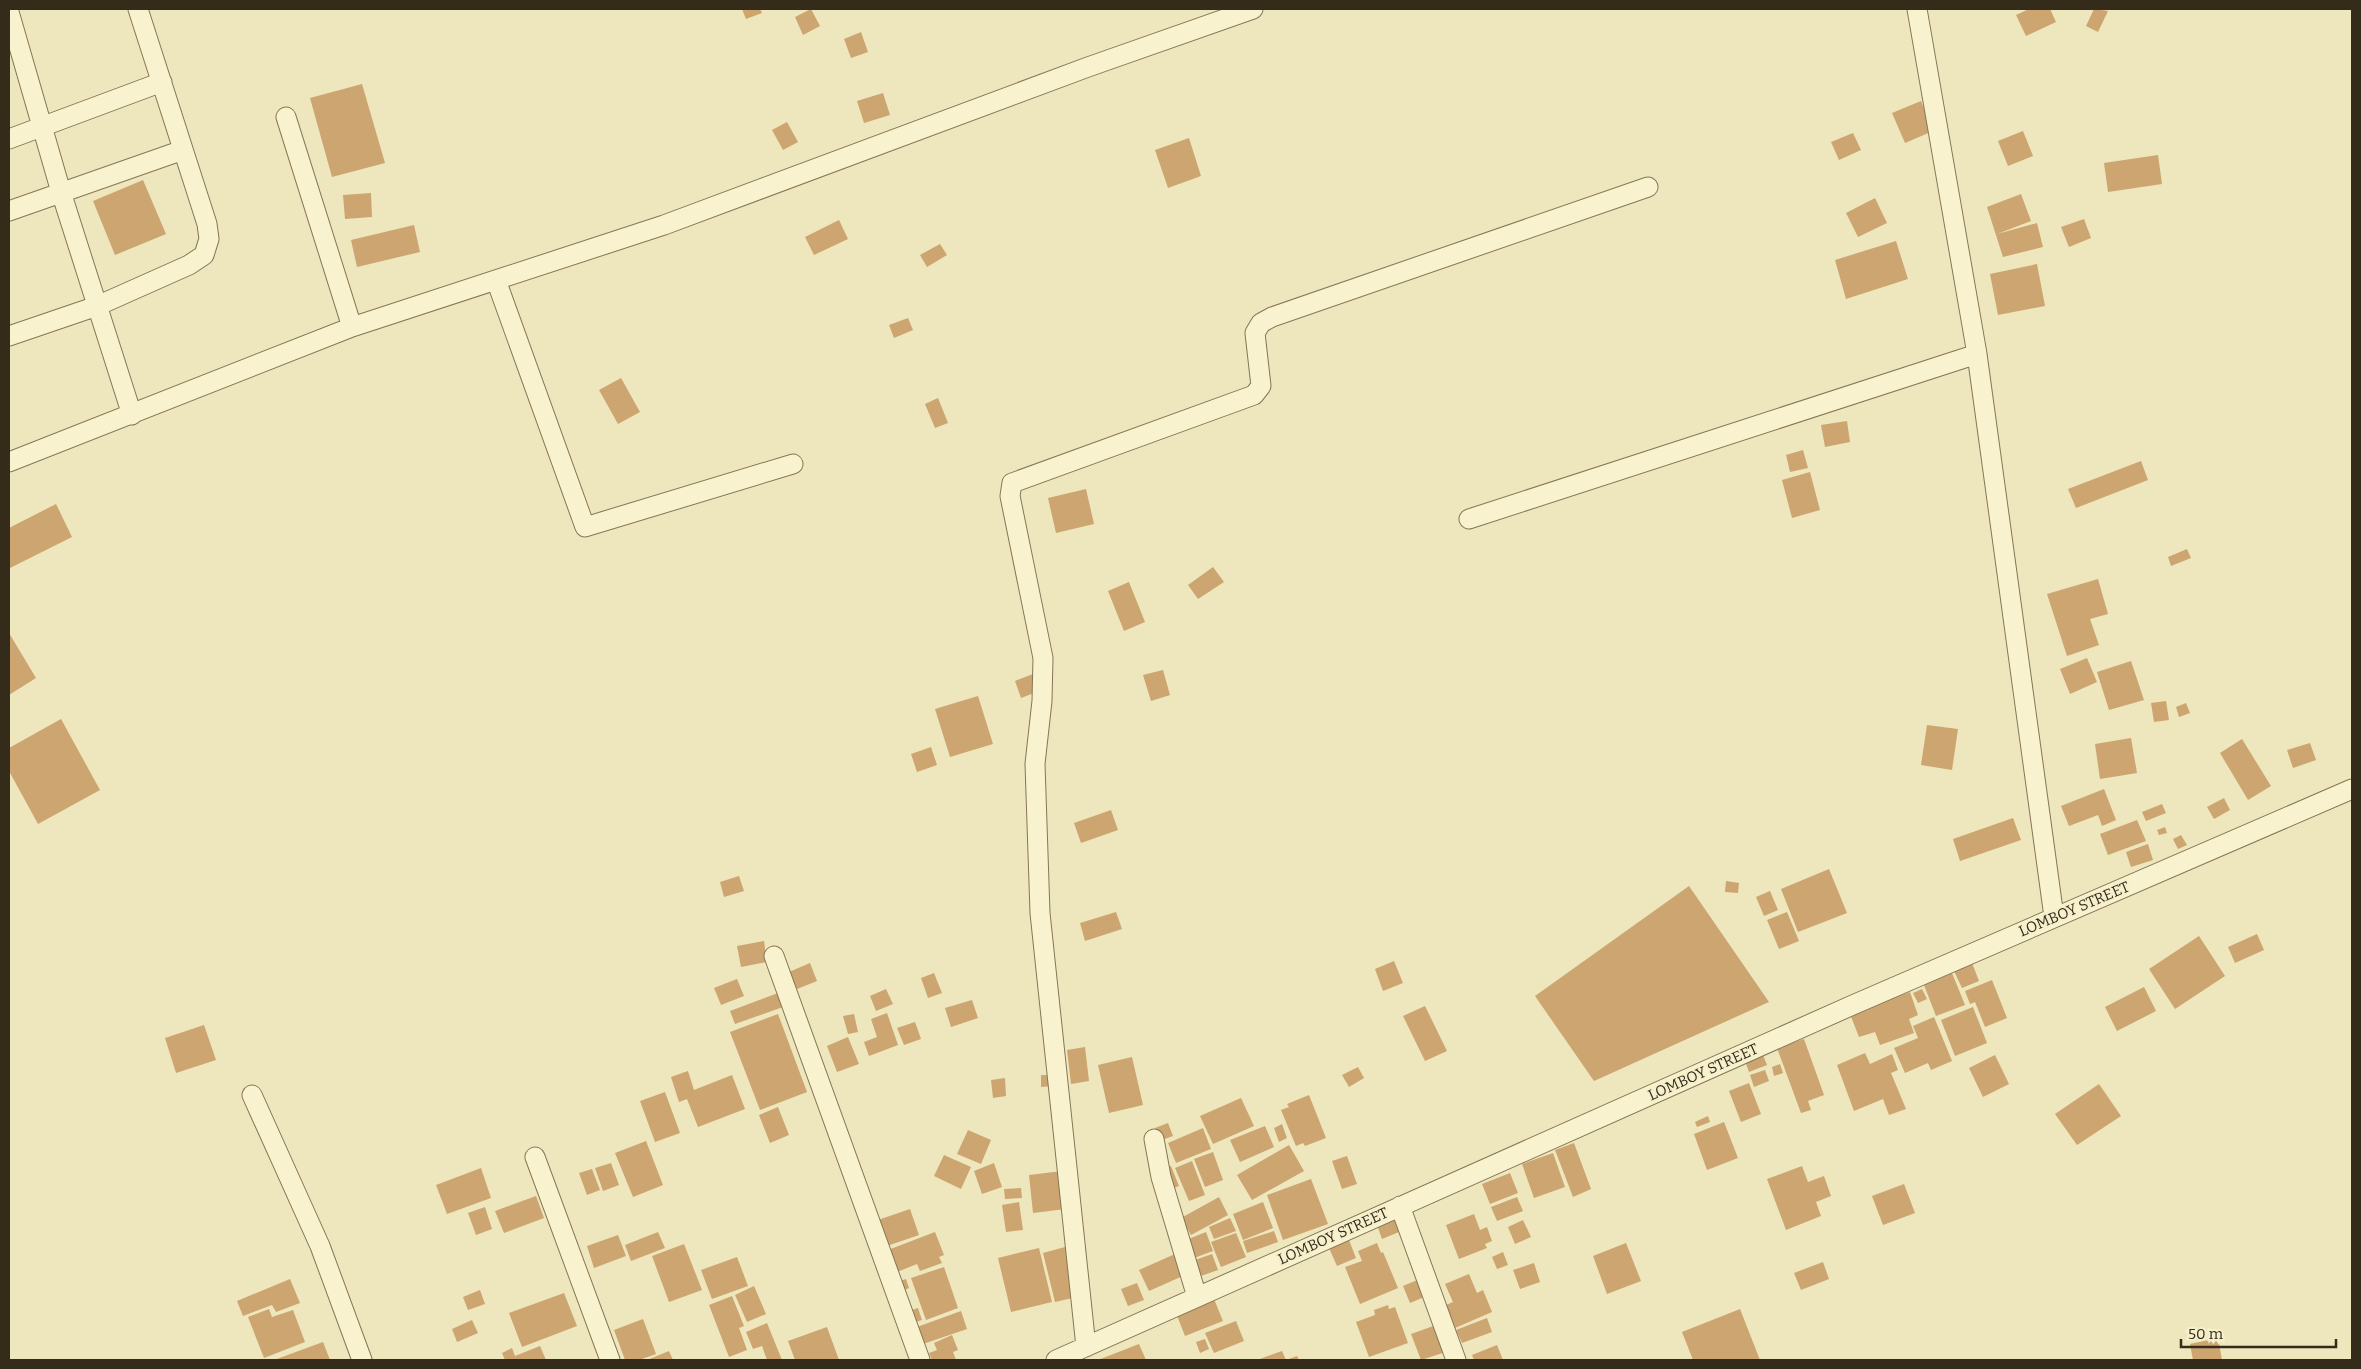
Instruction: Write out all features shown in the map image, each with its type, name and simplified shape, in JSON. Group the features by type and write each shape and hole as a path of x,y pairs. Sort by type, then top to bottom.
{"street":[{"path":"9,336 97,306 189,265 204,255 209,240 207,224 138,9"},
{"path":"9,462 352,327 664,225 1078,70 1253,9"},
{"path":"1917,9 1977,354 2054,917"},
{"path":"9,12 62,192 132,415"},
{"path":"9,139 162,82"},
{"path":"286,117 352,327"},
{"path":"9,211 183,150"},
{"path":"1086,1347 1040,913 1036,764 1042,700 1043,658 1010,496 1012,483 1254,395 1261,386 1255,333 1260,323 1272,317 1648,188"},
{"path":"496,280 585,527 793,464"},
{"path":"1469,519 1977,354"},
{"name":"LOMBOY STREET","path":"1056,1360 2054,917 2352,789"},
{"path":"774,956 920,1360"},
{"path":"252,1095 320,1246 362,1360"},
{"path":"1154,1139 1162,1176 1197,1297"},
{"path":"535,1157 610,1360"},
{"path":"1400,1206 1456,1360"}],"building":[{"path":"742,9 760,9 762,13 746,19"},
{"path":"811,9 820,26 803,35 795,17"},
{"path":"2029,9 2050,9 2056,22 2026,36 2016,15"},
{"path":"2094,9 2108,11 2098,32 2086,26"},
{"path":"861,32 868,52 851,58 844,39"},
{"path":"362,84 385,163 332,177 310,98"},
{"path":"883,93 890,115 864,123 857,101"},
{"path":"1921,101 1933,131 1905,143 1892,113"},
{"path":"787,122 798,142 783,150 772,130"},
{"path":"2023,131 2033,156 2008,166 1998,141"},
{"path":"1853,133 1861,150 1839,160 1831,142"},
{"path":"1189,138 1201,176 1168,188 1155,150"},
{"path":"2158,155 2162,184 2108,192 2104,163"},
{"path":"143,180 166,234 115,255 93,201"},
{"path":"371,193 372,217 345,219 343,195"},
{"path":"2021,194 2031,221 1997,234 2037,223 2043,247 2003,257 1987,207"},
{"path":"1875,198 1887,223 1858,237 1846,213"},
{"path":"2084,219 2091,238 2069,247 2061,227"},
{"path":"839,220 848,239 814,255 805,237"},
{"path":"414,225 420,252 357,267 351,240"},
{"path":"1896,241 1908,279 1846,299 1835,260"},
{"path":"940,244 947,255 927,267 920,255"},
{"path":"2037,264 2045,306 1998,315 1990,274"},
{"path":"908,318 913,330 894,338 889,325"},
{"path":"621,378 640,412 618,424 599,390"},
{"path":"938,398 948,423 935,428 925,404"},
{"path":"1847,421 1850,442 1825,447 1821,425"},
{"path":"1803,450 1808,468 1790,472 1786,455"},
{"path":"2141,461 2148,480 2076,508 2068,489"},
{"path":"1810,472 1820,510 1792,518 1782,480"},
{"path":"1086,489 1094,524 1056,533 1048,498"},
{"path":"56,504 72,537 10,568 9,528"},
{"path":"2187,549 2191,558 2171,566 2168,557"},
{"path":"1213,567 1224,582 1198,599 1188,585"},
{"path":"2098,579 2108,614 2090,619 2099,645 2067,656 2047,594"},
{"path":"1129,582 1145,622 1124,631 1108,591"},
{"path":"9,633 36,678 9,695"},
{"path":"2087,658 2097,682 2070,694 2060,669"},
{"path":"2131,661 2144,700 2109,710 2097,672"},
{"path":"1163,670 1170,695 1151,701 1143,675"},
{"path":"1033,674 1039,691 1021,698 1015,681"},
{"path":"978,696 993,744 950,757 935,709"},
{"path":"2166,701 2169,720 2154,722 2151,703"},
{"path":"2186,703 2190,713 2179,717 2176,707"},
{"path":"61,719 100,790 38,824 9,771 9,748"},
{"path":"1927,725 1958,729 1952,770 1921,765"},
{"path":"2131,738 2137,773 2100,779 2095,744"},
{"path":"2242,739 2271,786 2248,800 2220,753"},
{"path":"2310,743 2316,760 2293,768 2287,750"},
{"path":"931,747 937,765 917,772 911,754"},
{"path":"2104,789 2116,820 2102,826 2098,815 2069,826 2061,806"},
{"path":"2224,798 2230,810 2214,819 2207,807"},
{"path":"2162,804 2166,813 2146,821 2142,812"},
{"path":"1111,810 1118,830 1081,843 1074,823"},
{"path":"2013,818 2021,840 1960,861 1953,839"},
{"path":"2137,820 2146,841 2108,855 2100,834"},
{"path":"2165,827 2167,833 2159,835 2157,830"},
{"path":"2181,835 2187,845 2178,849 2173,839"},
{"path":"2148,844 2153,860 2131,867 2126,852"},
{"path":"1829,869 1847,913 1798,932 1781,889"},
{"path":"739,876 744,891 724,897 720,882"},
{"path":"1726,881 1739,883 1738,893 1725,892"},
{"path":"1689,886 1769,1002 1594,1081 1535,996"},
{"path":"1770,891 1778,910 1764,916 1756,897"},
{"path":"1116,912 1122,929 1085,941 1080,923"},
{"path":"1787,912 1799,941 1779,949 1767,920"},
{"path":"2257,934 2264,950 2235,963 2228,947"},
{"path":"2199,936 2225,976 2175,1009 2149,969"},
{"path":"764,941 767,962 741,967 737,946"},
{"path":"1394,961 1403,983 1383,991 1375,969"},
{"path":"810,963 817,981 797,989 789,972"},
{"path":"1972,963 1979,981 1962,988 1954,971"},
{"path":"934,973 942,993 928,998 921,978"},
{"path":"1952,973 1965,1005 1936,1016 1924,985"},
{"path":"737,979 744,996 721,1005 714,988"},
{"path":"1992,980 2007,1018 1985,1027 1975,1002 1970,1004 1965,991"},
{"path":"2144,987 2156,1011 2117,1031 2105,1007"},
{"path":"886,989 893,1004 876,1011 870,996"},
{"path":"1922,989 1927,999 1918,1003 1913,993"},
{"path":"1910,992 1918,1015 1909,1019 1914,1033 1880,1045 1875,1032 1859,1037 1850,1014"},
{"path":"778,993 783,1007 735,1024 730,1011"},
{"path":"972,1000 978,1018 951,1027 945,1008"},
{"path":"1425,1006 1447,1051 1425,1061 1403,1016"},
{"path":"1973,1007 1987,1043 1955,1056 1941,1020"},
{"path":"887,1013 898,1045 869,1056 864,1042 877,1037 871,1019"},
{"path":"778,1014 807,1092 760,1110 730,1032"},
{"path":"854,1014 858,1032 848,1034 843,1016"},
{"path":"1934,1017 1952,1061 1931,1070 1928,1063 1905,1073 1894,1048 1918,1038 1913,1026"},
{"path":"915,1022 921,1039 904,1045 897,1028"},
{"path":"204,1025 216,1060 176,1073 165,1038"},
{"path":"848,1037 859,1064 837,1072 827,1046"},
{"path":"1804,1039 1824,1095 1808,1101 1811,1110 1801,1113 1777,1048"},
{"path":"1085,1047 1089,1081 1071,1084 1067,1050"},
{"path":"1865,1053 1870,1064 1892,1054 1898,1070 1891,1073 1906,1109 1889,1115 1883,1099 1854,1111 1837,1065"},
{"path":"1763,1055 1767,1065 1749,1072 1745,1061"},
{"path":"1995,1055 2009,1084 1983,1097 1969,1068"},
{"path":"1132,1057 1143,1105 1109,1113 1098,1065"},
{"path":"1780,1064 1783,1073 1774,1076 1772,1067"},
{"path":"1358,1067 1364,1078 1349,1087 1342,1075"},
{"path":"1765,1070 1769,1081 1754,1087 1750,1075"},
{"path":"688,1071 694,1090 732,1075 745,1109 698,1127 687,1099 679,1102 671,1077"},
{"path":"1041,1075 1053,1075 1054,1086 1041,1087"},
{"path":"1005,1078 1006,1096 993,1098 991,1080"},
{"path":"1749,1083 1761,1114 1741,1122 1729,1091"},
{"path":"2099,1084 2121,1116 2077,1145 2055,1114"},
{"path":"665,1092 680,1133 655,1142 640,1101"},
{"path":"1309,1095 1326,1138 1305,1146 1303,1143 1296,1146 1281,1110 1289,1107 1287,1104"},
{"path":"1241,1098 1254,1126 1213,1144 1200,1116"},
{"path":"778,1107 789,1135 770,1143 759,1115"},
{"path":"1708,1116 1710,1122 1697,1127 1695,1122"},
{"path":"1724,1122 1738,1158 1707,1170 1694,1134"},
{"path":"1168,1123 1173,1136 1159,1141 1155,1128"},
{"path":"1282,1124 1287,1138 1279,1142 1274,1128"},
{"path":"1265,1126 1274,1147 1240,1162 1230,1140"},
{"path":"1203,1128 1211,1149 1176,1163 1168,1143"},
{"path":"968,1130 991,1140 981,1164 957,1154"},
{"path":"646,1141 663,1185 633,1197 615,1153"},
{"path":"1574,1143 1591,1189 1573,1197 1555,1150"},
{"path":"1289,1145 1304,1171 1252,1200 1237,1175"},
{"path":"1213,1152 1223,1180 1205,1187 1194,1159"},
{"path":"1553,1153 1565,1187 1534,1198 1522,1164"},
{"path":"944,1155 971,1167 961,1189 934,1176"},
{"path":"1347,1156 1357,1184 1342,1189 1332,1161"},
{"path":"1192,1161 1205,1195 1189,1201 1175,1168"},
{"path":"611,1163 619,1185 603,1191 595,1168"},
{"path":"994,1163 1002,1187 982,1194 974,1171"},
{"path":"1171,1166 1179,1186 1168,1190 1160,1170"},
{"path":"1802,1166 1808,1182 1824,1176 1831,1196 1816,1202 1821,1216 1786,1230 1767,1179"},
{"path":"481,1168 491,1198 447,1214 436,1185"},
{"path":"592,1169 600,1190 587,1195 579,1173"},
{"path":"1062,1171 1066,1209 1033,1213 1029,1175"},
{"path":"1510,1173 1518,1193 1490,1204 1482,1184"},
{"path":"1311,1179 1328,1224 1283,1240 1267,1195"},
{"path":"1904,1184 1915,1213 1883,1225 1872,1196"},
{"path":"1021,1188 1022,1198 1005,1199 1004,1189"},
{"path":"536,1196 544,1218 504,1233 495,1211"},
{"path":"1219,1197 1228,1215 1191,1235 1181,1218"},
{"path":"1517,1197 1523,1211 1497,1221 1491,1207"},
{"path":"1019,1202 1023,1230 1006,1232 1002,1205"},
{"path":"1263,1202 1273,1228 1243,1240 1233,1214"},
{"path":"485,1207 492,1229 476,1235 468,1213"},
{"path":"910,1209 919,1235 887,1246 878,1220"},
{"path":"1474,1214 1480,1230 1487,1227 1492,1241 1485,1244 1487,1248 1459,1259 1446,1225"},
{"path":"1230,1218 1236,1231 1214,1239 1209,1227"},
{"path":"1394,1219 1399,1232 1382,1239 1377,1225"},
{"path":"1523,1220 1531,1237 1515,1244 1508,1227"},
{"path":"1274,1231 1278,1242 1247,1253 1243,1241"},
{"path":"658,1232 665,1248 631,1261 625,1245"},
{"path":"935,1232 944,1255 939,1257 942,1263 920,1271 917,1264 897,1272 888,1250"},
{"path":"1206,1232 1213,1251 1194,1258 1186,1240"},
{"path":"1236,1233 1246,1257 1221,1267 1211,1242"},
{"path":"618,1235 626,1256 594,1268 587,1246"},
{"path":"1349,1240 1356,1258 1337,1266 1329,1248"},
{"path":"1377,1243 1381,1253 1383,1252 1398,1288 1360,1304 1345,1267 1362,1261 1358,1251"},
{"path":"1626,1243 1641,1281 1607,1294 1593,1256"},
{"path":"684,1244 702,1290 669,1302 652,1256"},
{"path":"1065,1247 1077,1297 1055,1302 1043,1253"},
{"path":"1039,1248 1052,1302 1011,1312 998,1258"},
{"path":"1503,1252 1508,1265 1497,1269 1492,1257"},
{"path":"1175,1254 1185,1275 1149,1291 1139,1270"},
{"path":"1212,1254 1218,1270 1201,1276 1195,1260"},
{"path":"737,1257 748,1286 712,1299 701,1270"},
{"path":"1823,1262 1829,1279 1801,1290 1794,1273"},
{"path":"1534,1263 1540,1282 1520,1289 1513,1270"},
{"path":"944,1267 958,1308 926,1320 911,1278"},
{"path":"1469,1274 1477,1293 1483,1290 1492,1312 1455,1328 1446,1305 1453,1302 1445,1284"},
{"path":"1422,1278 1429,1295 1410,1303 1403,1286"},
{"path":"290,1279 300,1303 276,1312 272,1305 243,1316 237,1301"},
{"path":"906,1279 909,1288 900,1292 896,1282"},
{"path":"1137,1283 1144,1300 1128,1306 1121,1289"},
{"path":"754,1286 766,1314 747,1322 735,1295"},
{"path":"480,1290 485,1304 468,1310 463,1297"},
{"path":"564,1293 577,1326 522,1347 509,1313"},
{"path":"732,1296 744,1326 739,1328 747,1350 729,1357 709,1305"},
{"path":"1214,1299 1223,1321 1185,1336 1176,1313"},
{"path":"1388,1305 1389,1309 1395,1307 1408,1343 1369,1357 1356,1322 1375,1315 1374,1310"},
{"path":"918,1308 922,1320 913,1323 909,1311"},
{"path":"269,1309 272,1317 293,1310 305,1342 264,1358 248,1317"},
{"path":"1740,1309 1760,1360 1693,1360 1682,1332"},
{"path":"961,1311 967,1329 923,1344 917,1327"},
{"path":"1487,1318 1492,1332 1462,1343 1456,1330"},
{"path":"643,1319 656,1354 639,1360 625,1360 614,1330"},
{"path":"472,1320 478,1333 457,1342 452,1329"},
{"path":"1236,1321 1244,1341 1214,1353 1205,1333"},
{"path":"767,1323 782,1360 767,1360 762,1346 753,1349 746,1332"},
{"path":"1439,1324 1449,1351 1421,1360 1411,1334"},
{"path":"827,1327 839,1360 795,1360 788,1341"},
{"path":"952,1335 958,1350 953,1352 956,1360 932,1360 929,1353 937,1350 934,1343"},
{"path":"2218,1338 2222,1360 2193,1360 2190,1344"},
{"path":"1205,1339 1209,1349 1200,1353 1196,1342"},
{"path":"323,1342 330,1360 274,1360"},
{"path":"1139,1344 1146,1360 1098,1360"},
{"path":"1497,1345 1503,1360 1474,1360 1472,1355"},
{"path":"540,1346 546,1360 505,1360 502,1353 512,1348 515,1356"},
{"path":"669,1351 673,1360 647,1360"},
{"path":"1282,1351 1286,1360 1257,1360"},
{"path":"1297,1356 1299,1360 1286,1360"}]}
